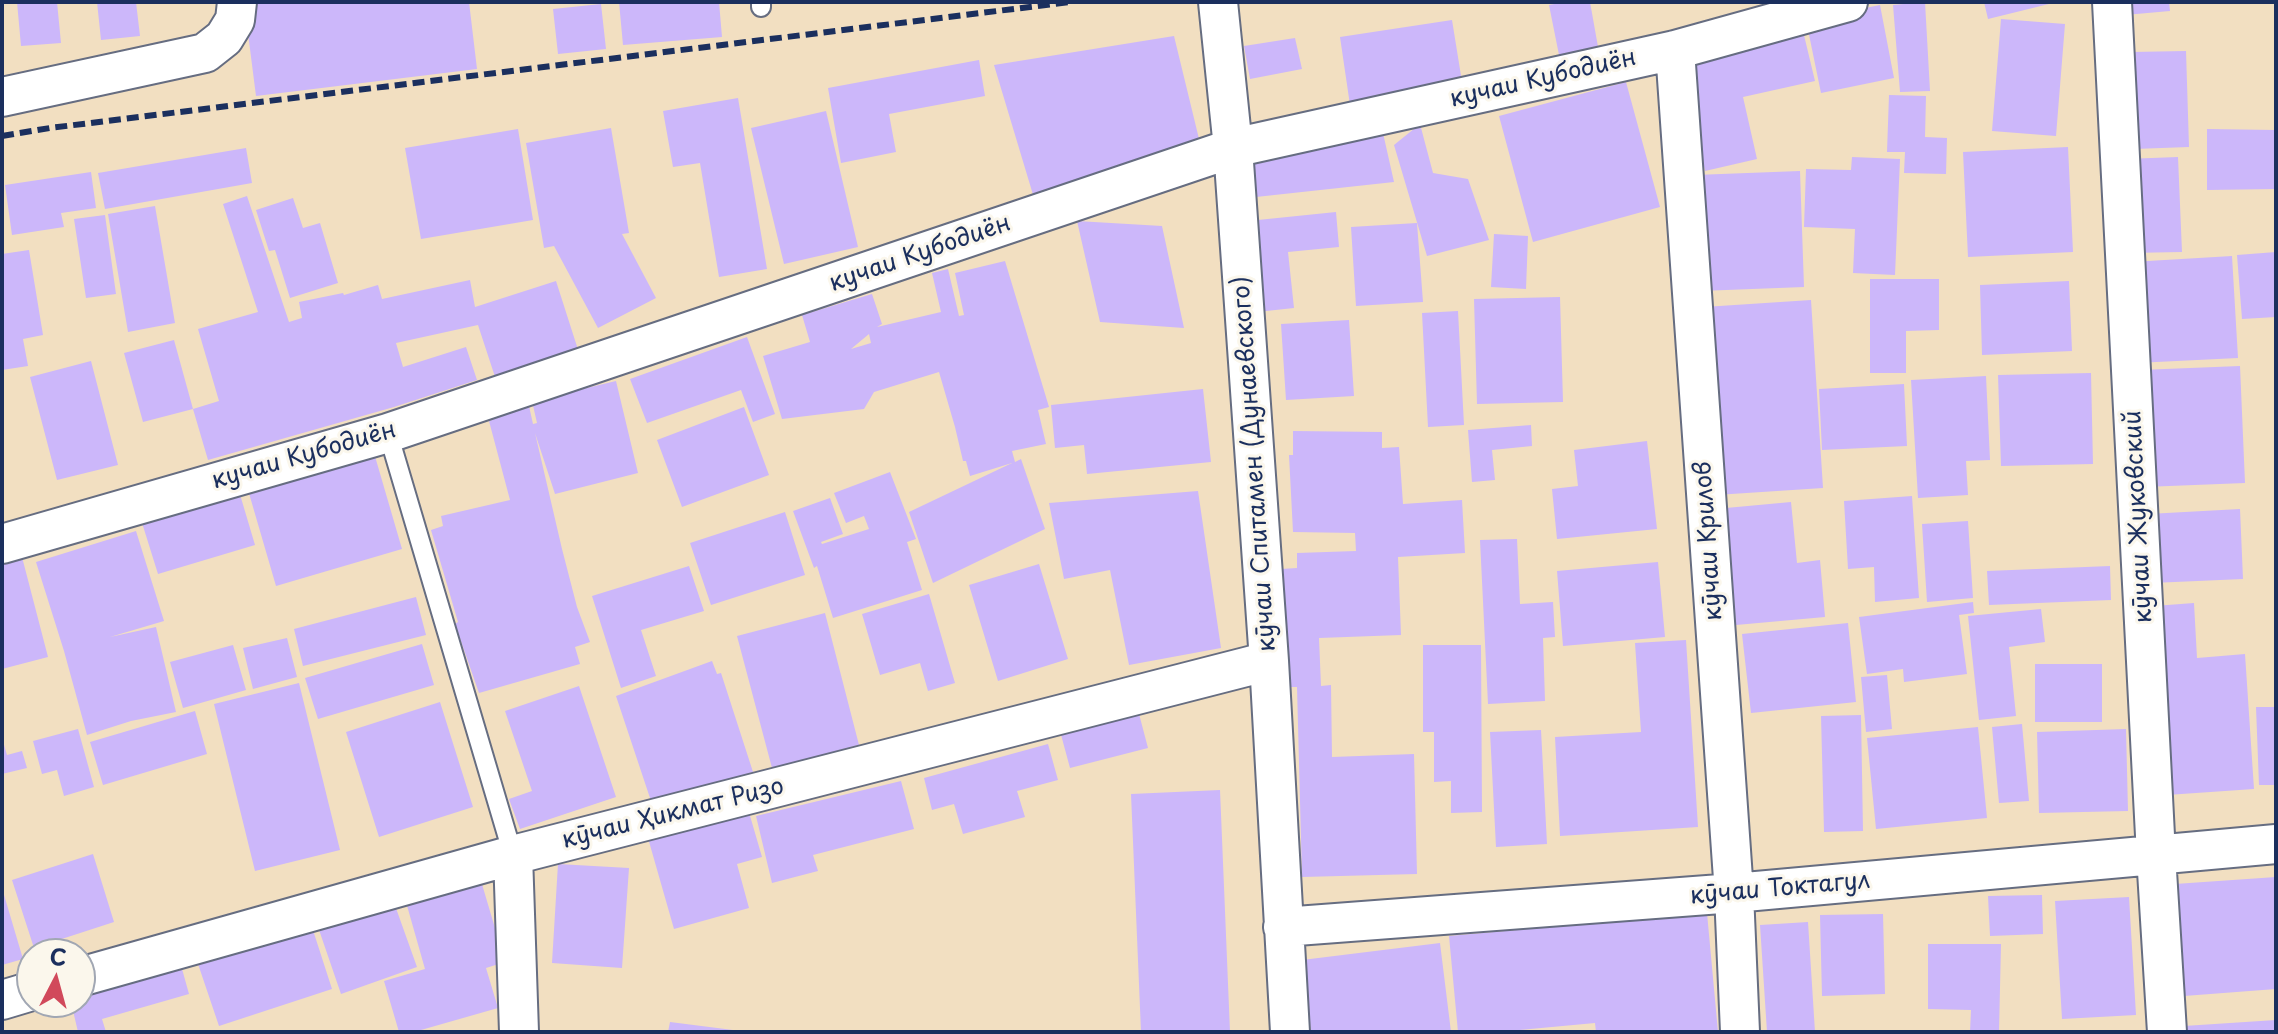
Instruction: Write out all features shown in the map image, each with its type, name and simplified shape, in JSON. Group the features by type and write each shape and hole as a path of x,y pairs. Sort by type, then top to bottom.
{"street":[{"path":"2,97 205,53 230,29 235,20 237,2"},
{"name":"кӯчаи Спитамен (Дунаевского)","path":"1218,2 1233,148 1269,661 1290,1032"},
{"name":"кучаи Кубодиён","path":"2,544 388,433 1233,148 1675,50 1848,2"},
{"name":"кӯчаи Жуковский","path":"2112,2 2167,1032"},
{"name":"кӯчаи Крилов","path":"1675,50 1734,893 1740,1032"},
{"name":"кӯчаи Ҳикмат Ризо","path":"96,972 513,855 1269,661"},
{"name":"кӯчаи Токтагул","path":"1283,927 1734,893 2276,844"},
{"path":"513,855 519,1032"}],"lane":[{"path":"388,433 513,855"}],"building":[{"path":"17,2 57,2 61,43 21,46"},
{"path":"97,2 136,2 140,36 101,40"},
{"path":"244,2 469,2 477,69 256,96"},
{"path":"619,2 719,2 722,37 623,45"},
{"path":"1590,2 1600,58 1561,65 1549,5"},
{"path":"1925,2 1930,91 1900,92 1893,5"},
{"path":"1984,2 2053,2 2053,3 1988,19"},
{"path":"2123,2 2169,2 2170,11 2125,15"},
{"path":"601,4 606,49 558,54 553,9"},
{"path":"1880,5 1894,78 1821,93 1806,20"},
{"path":"2001,19 2065,24 2056,136 1992,131"},
{"path":"1452,20 1463,88 1350,105 1340,37"},
{"path":"1803,31 1815,81 1743,97 1757,159 1705,171 1680,58"},
{"path":"1174,36 1200,143 1034,198 994,65"},
{"path":"1295,38 1302,69 1250,79 1244,46"},
{"path":"2186,51 2189,147 2134,149 2131,52"},
{"path":"979,60 985,96 889,114 896,152 841,163 828,88"},
{"path":"1626,82 1660,207 1533,242 1499,116"},
{"path":"1889,95 1926,96 1925,137 1947,138 1946,174 1904,173 1905,152 1887,152"},
{"path":"738,98 767,269 719,277 700,163 673,167 663,111"},
{"path":"826,111 858,247 784,264 751,128"},
{"path":"1420,124 1433,173 1468,179 1489,240 1427,256 1394,145"},
{"path":"611,128 629,233 622,234 656,298 598,328 554,246 544,248 526,143"},
{"path":"518,129 533,220 421,239 405,148"},
{"path":"2207,129 2276,130 2276,189 2207,190"},
{"path":"1383,133 1394,182 1256,197 1245,149"},
{"path":"2068,147 2073,252 1968,257 1963,152"},
{"path":"246,148 252,183 105,209 98,173"},
{"path":"1852,157 1900,159 1895,275 1853,273 1855,229 1804,227 1806,169 1851,170"},
{"path":"2178,157 2182,252 2128,253 2125,159"},
{"path":"1800,171 1804,287 1700,291 1695,175"},
{"path":"91,172 96,208 61,213 64,227 12,235 5,185"},
{"path":"247,196 289,322 302,318 299,302 344,295 378,285 382,299 470,280 475,307 556,281 581,359 498,386 478,325 396,343 403,367 466,347 477,380 208,460 193,409 219,401 198,329 258,312 223,204"},
{"path":"293,198 303,228 320,223 338,283 290,298 275,250 269,251 256,210"},
{"path":"155,206 175,323 128,332 108,214"},
{"path":"1336,212 1339,247 1288,252 1294,308 1257,312 1248,221"},
{"path":"105,215 116,294 86,298 74,219"},
{"path":"1077,221 1162,226 1184,328 1100,322"},
{"path":"1417,223 1423,302 1356,306 1351,227"},
{"path":"1494,234 1528,236 1526,289 1491,287"},
{"path":"29,250 43,335 23,339 28,366 2,370 2,254"},
{"path":"2276,252 2276,317 2242,319 2237,255"},
{"path":"2232,256 2238,358 2136,363 2131,262"},
{"path":"1005,261 1049,407 1038,410 1046,444 1012,451 1015,462 1021,459 1045,529 933,583 909,512 1012,463 970,476 966,461 963,461 939,372 874,392 864,409 782,419 763,356 810,342 802,315 872,294 882,324 877,327 941,312 932,273 948,269 959,316 964,315 955,273","holes":["869,334 871,343 851,349"]},
{"path":"1870,279 1939,279 1939,330 1906,331 1906,373 1870,373"},
{"path":"2069,281 2072,351 1982,355 1980,285"},
{"path":"1560,297 1563,402 1477,404 1474,299"},
{"path":"1811,300 1823,488 1716,495 1704,307"},
{"path":"1458,311 1464,425 1428,427 1422,313"},
{"path":"1349,320 1354,396 1286,400 1281,324"},
{"path":"747,337 775,414 753,422 741,390 647,423 630,379"},
{"path":"174,340 193,409 143,422 124,353"},
{"path":"91,361 118,465 57,480 30,377"},
{"path":"2240,366 2245,483 2144,487 2140,370"},
{"path":"2091,373 2093,464 2001,466 1998,375"},
{"path":"1986,376 1990,460 1966,461 1968,495 1918,498 1911,380"},
{"path":"616,381 638,473 555,494 535,433 577,607 590,642 575,647 580,664 479,693 455,624 458,622 431,530 443,526 441,516 510,500 489,421 492,420 489,406 527,397 533,424 537,423 532,401"},
{"path":"1904,384 1907,446 1822,450 1819,389"},
{"path":"1203,389 1211,462 1087,474 1084,445 1055,448 1051,405"},
{"path":"744,407 769,475 682,507 657,440"},
{"path":"1531,425 1532,446 1492,450 1495,480 1472,482 1468,430"},
{"path":"1293,431 1382,432 1382,448 1399,447 1403,504 1462,500 1465,553 1398,557 1401,635 1319,638 1321,686 1331,685 1332,757 1414,754 1417,874 1302,877 1297,687 1286,687 1281,569 1297,568 1297,553 1356,551 1355,533 1293,532 1289,455 1293,455"},
{"path":"1647,441 1657,529 1557,539 1552,489 1578,486 1574,450"},
{"path":"372,446 402,549 276,586 246,483"},
{"path":"890,472 916,539 907,542 922,590 833,618 817,566 814,568 793,511 830,498 843,534 822,544 869,529 864,516 846,523 834,493"},
{"path":"236,481 255,545 158,574 138,510"},
{"path":"1198,491 1221,648 1129,665 1110,570 1064,579 1049,503"},
{"path":"1912,496 1919,598 1875,602 1874,567 1848,569 1844,501"},
{"path":"1791,502 1797,563 1820,560 1825,617 1736,625 1726,508"},
{"path":"2240,509 2243,579 2152,583 2148,514"},
{"path":"785,512 805,575 711,605 690,543"},
{"path":"1968,521 1973,598 1927,602 1922,524"},
{"path":"136,531 164,621 110,637 156,627 176,712 131,721 87,735 36,562"},
{"path":"1517,539 1520,604 1553,602 1555,637 1543,638 1545,701 1488,704 1480,540"},
{"path":"22,557 48,657 2,669 2,562"},
{"path":"1658,562 1665,637 1563,646 1557,571"},
{"path":"1039,564 1068,659 998,681 969,585"},
{"path":"689,566 704,611 641,630 656,676 621,688 592,596"},
{"path":"2110,566 2111,600 1989,605 1987,571"},
{"path":"929,594 955,683 928,691 920,663 880,675 862,614"},
{"path":"416,597 426,635 303,666 294,629"},
{"path":"1973,602 1974,613 1959,615 1967,674 1904,682 1903,669 1867,674 1859,617"},
{"path":"2194,603 2197,658 2245,654 2254,789 2167,795 2154,606"},
{"path":"2041,609 2045,642 2009,647 2016,716 1979,720 1968,616"},
{"path":"825,613 859,745 772,768 737,636"},
{"path":"1848,623 1856,702 1751,713 1742,634"},
{"path":"287,638 297,677 253,689 243,648"},
{"path":"1686,640 1698,827 1560,836 1555,737 1641,732 1635,643"},
{"path":"422,644 434,685 318,719 305,678"},
{"path":"233,645 246,690 183,708 170,662"},
{"path":"1423,645 1481,645 1482,812 1451,813 1451,781 1434,782 1434,732 1423,732"},
{"path":"712,661 717,674 721,673 753,772 652,804 616,696"},
{"path":"2035,664 2102,664 2102,722 2035,722"},
{"path":"1887,675 1892,729 1866,732 1861,677"},
{"path":"299,683 340,850 255,871 214,704"},
{"path":"579,686 616,797 520,829 509,799 532,791 505,711"},
{"path":"440,702 473,807 379,837 346,732"},
{"path":"2256,707 2276,707 2276,785 2259,785"},
{"path":"1138,710 1148,748 1070,768 1060,731"},
{"path":"195,711 207,754 103,785 90,742"},
{"path":"1861,715 1863,831 1824,832 1821,716"},
{"path":"2022,724 2029,801 1999,803 1992,727"},
{"path":"1978,727 1987,818 1876,829 1867,738"},
{"path":"78,729 94,787 64,796 57,770 42,774 33,741"},
{"path":"2126,729 2128,811 2039,813 2037,732"},
{"path":"1541,730 1547,844 1496,847 1490,732"},
{"path":"2,738 7,755 22,751 27,768 2,774"},
{"path":"1048,744 1058,780 1017,791 1025,817 963,834 954,804 932,810 924,778"},
{"path":"901,781 914,829 813,855 818,871 772,883 756,816"},
{"path":"1220,790 1230,1032 1141,1032 1131,794"},
{"path":"746,802 762,857 737,864 749,908 674,929 646,831"},
{"path":"93,854 114,922 65,938 31,938 12,880"},
{"path":"558,864 629,868 622,968 552,963"},
{"path":"479,874 505,962 486,968 498,1008 414,1032 399,1032 384,981 425,969 404,895"},
{"path":"2276,877 2276,989 2184,996 2175,884"},
{"path":"2,888 17,938 16,961 2,965"},
{"path":"2042,895 2043,934 1990,936 1988,896"},
{"path":"392,897 417,967 341,994 317,924"},
{"path":"2129,897 2136,1015 2062,1019 2055,901"},
{"path":"1707,913 1718,1032 1596,1032 1595,1023 1498,1032 1458,1032 1449,936"},
{"path":"1883,914 1885,994 1822,996 1820,915"},
{"path":"1808,922 1815,1032 1767,1032 1760,925"},
{"path":"311,924 332,989 219,1026 197,961"},
{"path":"1440,943 1451,1032 1311,1032 1302,960"},
{"path":"1928,944 2001,944 1999,1032 1970,1032 1971,1010 1928,1009"},
{"path":"179,958 189,994 102,1019 106,1032 78,1032 75,1018 96,1018 96,982"},
{"path":"2276,1020 2276,1032 2185,1032 2184,1026"},
{"path":"670,1022 733,1030 733,1032 668,1032"}],"railway":[{"path":"2,136 1070,2"}]}
